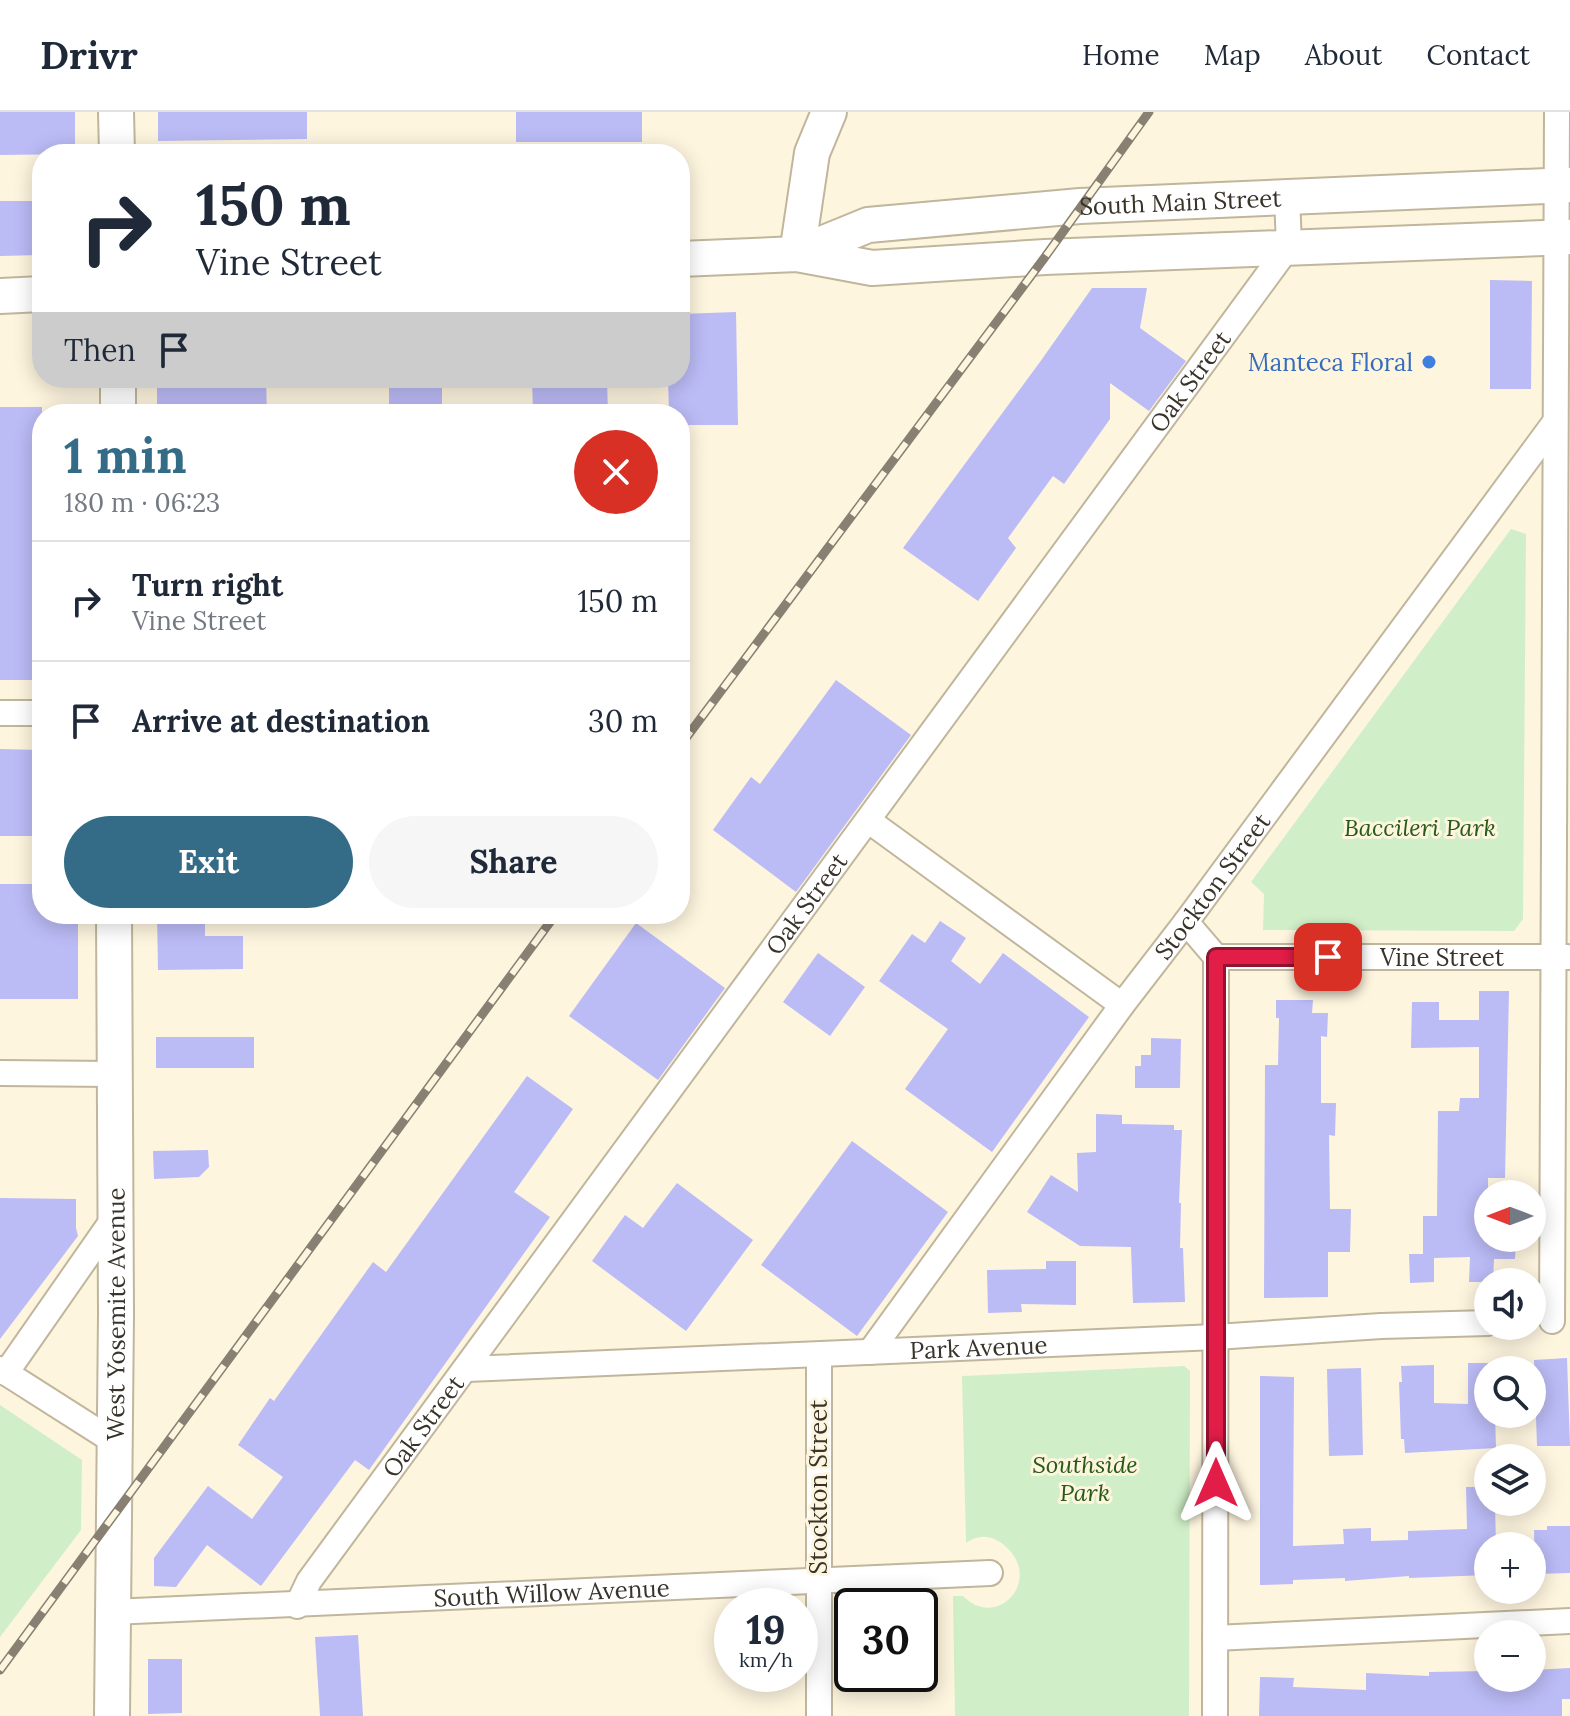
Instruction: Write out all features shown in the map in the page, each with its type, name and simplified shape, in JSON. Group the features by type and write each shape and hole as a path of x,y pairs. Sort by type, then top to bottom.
{"main road":[{"path":"116,112 117,144"},
{"path":"797,254 812,153 829,112"},
{"name":"South Main Street","path":"797,254 868,225 1080,206 1564,185"},
{"name":"South Main Street","path":"690,259 797,254 872,268 1289,246 1401,245 1564,237"},
{"path":"0,296 32,294"},
{"name":"West Yosemite Avenue","path":"112,1716 116,1215 114,924"}],"street":[{"path":"1551,1321 1562,957 1555,422 1564,185 1557,112"},
{"path":"1287,196 1289,246"},
{"name":"Oak Street","path":"297,1606 309,1581 1289,246"},
{"name":"Stockton Street","path":"870,1352 1122,1005 1555,422"},
{"path":"0,713 32,713"},
{"path":"869,821 1122,1005"},
{"path":"1186,922 1216,957 1215,1716"},
{"name":"Vine Street","path":"1216,957 1562,957"},
{"path":"0,1073 114,1074"},
{"path":"113,1441 3,1371 116,1215"},
{"name":"Park Avenue","path":"467,1369 1474,1323"},
{"name":"Stockton Street","path":"819,1355 819,1716"},
{"name":"South Willow Avenue","path":"112,1612 990,1573"},
{"path":"1215,1638 1570,1621"}],"green space":[{"name":"Baccileri Park","path":"1511,529 1526,534 1523,919 1514,931 1263,930 1264,894 1251,882"},
{"name":"Southside Park","path":"1184,1366 1190,1371 1189,1716 955,1716 953,1596 963,1596 977,1605 990,1608 1003,1604 1019,1584 1019,1570 1014,1556 1000,1542 979,1537 966,1543 962,1376"},
{"path":"0,1405 82,1460 81,1530 0,1637"}],"building":[{"path":"0,112 75,112 75,144 32,144 32,155 0,155"},
{"path":"158,112 307,112 307,139 158,141"},
{"path":"516,112 642,112 642,142 516,142"},
{"path":"0,201 32,201 32,255 0,256"},
{"path":"1490,280 1532,281 1531,389 1490,389"},
{"path":"1092,288 1147,288 1140,328 1186,361 1149,411 1110,383 1110,419 1064,484 1053,476 1008,538 1016,548 978,601 903,548"},
{"path":"736,312 738,425 690,425 690,404 669,404 668,388 690,388 690,314"},
{"path":"157,388 266,388 267,404 157,404"},
{"path":"389,388 442,388 442,404 389,404"},
{"path":"532,388 607,388 608,404 533,404"},
{"path":"0,407 32,407 32,680 0,680"},
{"path":"836,680 911,735 796,892 713,830 751,777 760,784"},
{"path":"0,749 32,750 32,836 0,836"},
{"path":"0,884 32,884 32,924 78,924 78,999 0,999"},
{"path":"940,921 966,938 951,961 980,984 1003,953 1089,1017 992,1152 905,1089 948,1029 879,981 912,934 925,943"},
{"path":"157,924 205,924 205,936 243,936 243,969 158,970"},
{"path":"635,924 725,988 658,1080 569,1016"},
{"path":"818,953 865,987 830,1036 783,1002"},
{"path":"1479,991 1509,991 1505,1178 1474,1180 1474,1252 1515,1252 1515,1259 1494,1259 1494,1268 1474,1268 1474,1282 1469,1282 1470,1257 1434,1258 1434,1282 1410,1283 1409,1254 1423,1254 1423,1216 1437,1216 1438,1111 1459,1111 1460,1098 1479,1098 1479,1047 1411,1048 1412,1002 1439,1002 1439,1020 1479,1020"},
{"path":"1276,1000 1313,1000 1312,1013 1328,1013 1327,1037 1321,1036 1321,1103 1336,1103 1335,1136 1329,1135 1330,1209 1351,1209 1350,1252 1328,1252 1328,1297 1264,1298 1265,1065 1278,1065 1279,1018 1276,1018"},
{"path":"156,1037 254,1037 254,1068 156,1068"},
{"path":"1151,1038 1181,1039 1180,1088 1135,1088 1135,1066 1141,1066 1141,1055 1151,1055"},
{"path":"527,1076 573,1109 514,1192 550,1217 369,1470 355,1460 261,1586 207,1545 176,1587 154,1586 154,1558 208,1486 252,1519 283,1477 238,1445 270,1398 274,1401 373,1262 386,1272"},
{"path":"1096,1114 1122,1115 1122,1124 1174,1125 1174,1130 1182,1130 1179,1203 1185,1302 1133,1303 1131,1247 1080,1246 1027,1212 1051,1175 1078,1192 1077,1153 1096,1152"},
{"path":"852,1141 948,1212 857,1336 761,1265"},
{"path":"208,1150 209,1167 199,1177 154,1179 153,1151"},
{"path":"677,1183 753,1240 686,1331 592,1261 625,1215 643,1228"},
{"path":"0,1198 76,1199 78,1236 0,1339"},
{"path":"1046,1261 1076,1261 1076,1305 1021,1304 1022,1312 988,1313 987,1270 1046,1269"},
{"path":"1567,1358 1570,1446 1537,1444 1536,1428 1546,1428 1546,1359"},
{"path":"1468,1363 1474,1363 1474,1428 1495,1428 1496,1444 1474,1444 1474,1449 1405,1453 1404,1439 1401,1439 1401,1366 1434,1365 1434,1403 1468,1404"},
{"path":"1361,1368 1363,1455 1329,1456 1327,1369"},
{"path":"1260,1376 1294,1377 1293,1546 1344,1544 1343,1529 1371,1528 1371,1541 1408,1540 1408,1531 1467,1529 1466,1487 1474,1487 1474,1516 1495,1516 1496,1532 1474,1532 1474,1576 1293,1580 1293,1584 1260,1585"},
{"path":"1547,1526 1570,1526 1570,1573 1546,1574 1546,1532 1534,1530 1547,1530"},
{"path":"358,1635 363,1716 320,1716 315,1637"},
{"path":"148,1659 182,1659 182,1713 148,1714"},
{"path":"1570,1668 1570,1699 1562,1699 1562,1716 1259,1716 1260,1677 1294,1678 1293,1687 1366,1690 1366,1673 1429,1676 1429,1672 1474,1671 1474,1692 1546,1692 1546,1669"}],"railway":[{"path":"690,733 1045,257 1149,112"},
{"path":"0,1670 549,924"}],"place":[{"name":"Manteca Floral","path":"1429,362"}],"route":[{"path":"1216,1483 1216,957 1328,957"}]}
